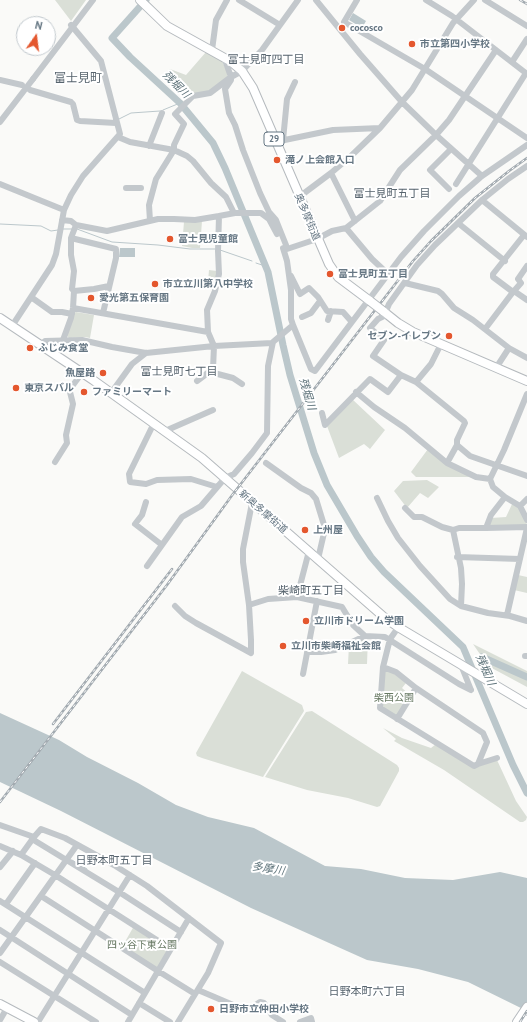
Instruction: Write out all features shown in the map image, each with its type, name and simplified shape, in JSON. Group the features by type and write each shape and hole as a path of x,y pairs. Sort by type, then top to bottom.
{"main road":[{"name":"奥多摩街道","path":"140,0 167,26 224,57 242,71 251,84 279,141 299,197 317,239 331,268 338,277 408,330 527,381"},
{"name":"新奥多摩街道","path":"0,318 166,431 202,458 385,618 527,704"},
{"path":"4,1006 34,1022"},
{"path":"518,1022 527,1007"}],"street":[{"path":"0,122 93,0"},
{"path":"212,50 216,20 227,0"},
{"path":"239,0 280,25"},
{"path":"150,221 149,205 156,179 174,150 174,145 184,124 175,114 193,96 210,93 231,76 242,71 262,50 298,0"},
{"path":"316,0 338,28 402,102 436,136 482,176"},
{"path":"338,28 344,22 357,0"},
{"path":"427,0 457,19 527,73 456,184"},
{"path":"299,197 351,156 380,128 412,90 453,23 474,0"},
{"path":"485,0 527,26"},
{"path":"344,22 425,69 527,138"},
{"path":"12,326 52,265 56,254 64,210 71,195 83,176 118,137 120,131 116,121 101,61 71,25"},
{"path":"512,62 527,39"},
{"path":"284,250 317,239 332,231 346,228 380,201 400,170 436,136 449,120 496,50"},
{"path":"224,57 231,76 231,80 225,89 225,98 229,113 235,125 242,150 260,193 269,212 276,220 286,245 284,250"},
{"path":"0,80 22,85"},
{"path":"295,82 287,99 279,141 333,130 380,128"},
{"path":"30,90 71,102 73,104 77,120 116,121"},
{"path":"149,146 162,113"},
{"path":"118,137 130,142 174,150 187,156 211,183 226,197 234,213"},
{"path":"287,261 292,297 291,327 311,369 315,370 351,321 424,231 459,196 482,176 527,145"},
{"path":"449,190 430,170 451,149"},
{"path":"447,463 457,446 457,440 465,423 464,421 416,382 401,375 373,356 384,340 370,328 378,319 384,316 384,312 389,304 428,251 482,200 527,166"},
{"path":"331,173 355,221"},
{"path":"0,184 64,210"},
{"path":"126,188 142,188"},
{"path":"482,200 526,236 493,277 527,300"},
{"path":"75,228 107,230 158,219 195,220 234,213 261,213 269,219 276,231 284,250 291,277 300,294 309,288 327,311 343,312 351,321"},
{"path":"219,216 219,274 215,291 207,310 208,332 214,346 213,369 214,372 233,378 242,384"},
{"path":"62,220 72,221 75,228 71,238 71,255 74,271 72,311 63,340"},
{"path":"458,223 505,261"},
{"path":"346,228 372,259 388,274"},
{"path":"71,238 116,246 116,258 103,313"},
{"path":"485,329 521,283 518,279 527,266"},
{"path":"405,283 438,291 454,308 485,329 509,348 527,358"},
{"path":"74,291 109,286"},
{"path":"31,297 52,312 72,311 103,313 208,332"},
{"path":"302,317 311,313 320,301"},
{"path":"328,320 331,311"},
{"path":"147,566 182,517 201,506 225,478 234,474 242,466 267,432 268,366 273,343 291,327"},
{"path":"40,345 45,341 86,340 112,347 146,353 214,346 273,343"},
{"path":"416,382 431,364 441,344"},
{"path":"496,368 509,348"},
{"path":"111,393 132,364 146,353"},
{"path":"197,381 213,369"},
{"path":"55,462 67,443 66,435 73,404 70,389 82,373"},
{"path":"322,413 325,425 370,379 388,392 401,375"},
{"path":"356,392 374,407 405,428 447,463 476,477 490,479"},
{"path":"527,394 525,407 490,479 493,487 504,497 520,506 527,520"},
{"path":"166,431 213,410"},
{"path":"154,423 129,474 130,482 146,484 157,480 191,480 217,487"},
{"path":"457,446 470,456 527,476"},
{"path":"266,463 301,488 311,493 316,499 324,525 324,533 318,559"},
{"path":"486,528 490,515 504,497"},
{"path":"377,498 398,538 420,566 450,599 461,606 488,613 527,617"},
{"path":"520,506 527,499"},
{"path":"146,502 142,515 135,524 162,545"},
{"path":"175,606 185,616 196,623 251,654 249,605 243,549 252,503"},
{"path":"405,508 414,517 422,517 442,527 453,530 459,528 527,528 508,615"},
{"path":"453,530 456,542 457,557 461,568 461,606"},
{"path":"297,597 309,551"},
{"path":"457,557 520,559"},
{"path":"249,605 268,600 297,597 342,606 353,625 365,636"},
{"path":"303,674 317,601"},
{"path":"508,615 527,621"},
{"path":"395,632 390,639 383,667 380,708 474,766 497,758"},
{"path":"307,652 335,650 365,636 385,637 471,690 461,665"},
{"path":"383,667 396,672 416,688 483,733 487,742 478,764"},
{"path":"397,719 416,688"},
{"path":"0,825 33,838 181,932"},
{"path":"21,854 41,829 65,838 147,886 221,943 208,973 178,1022"},
{"path":"0,953 77,845"},
{"path":"0,846 21,854 56,875 171,949"},
{"path":"0,868 13,851"},
{"path":"35,863 3,903 145,993"},
{"path":"38,1022 130,875"},
{"path":"41,896 158,971 196,992 245,1010 248,1010 260,1002 264,1003 272,1015 282,1022"},
{"path":"128,1022 189,918"},
{"path":"0,930 132,1015"},
{"path":"0,962 96,1022"},
{"path":"139,1002 170,1022"},
{"path":"0,1020 4,1006"},
{"path":"74,1017 78,1011"},
{"path":"300,1022 309,1018 311,1018 312,1022"}],"green space":[{"path":"55,0 86,0 71,21"},
{"path":"206,52 222,61 228,74 227,77 208,92 188,98 164,75 170,69 186,75"},
{"path":"202,221 200,248 182,246 184,222"},
{"path":"209,270 217,271 215,283 208,282"},
{"path":"74,313 94,315 90,338 69,338 67,336"},
{"path":"352,399 385,430 370,449 364,444 339,458 327,426"},
{"path":"428,449 470,477 416,477 411,472"},
{"path":"427,480 439,487 428,498 420,493 407,508 394,491 403,481"},
{"path":"513,502 519,506 527,522 526,526 488,527 491,518 506,517"},
{"path":"518,575 527,577 527,593 514,590"},
{"path":"368,637 367,664 348,664 349,645"},
{"path":"473,644 527,671 527,687 488,666"},
{"name":"柴西公園","path":"386,670 396,673 406,683 402,688 410,695 397,717 381,707 383,672"},
{"path":"242,671 302,705 304,711 263,777 202,758 197,756 196,753"},
{"path":"312,711 397,765 399,771 380,806 377,807 348,798 307,790 265,777 306,712"},
{"path":"383,728 402,738 431,748 436,744 474,767 497,760 516,801 527,817 526,820 520,822 444,770 394,741 396,739"},
{"name":"四ッ谷下東公園","path":"134,926 170,949 158,969 122,947"}],"water":[{"path":"353,13 366,21 362,28 349,20"},
{"path":"120,248 135,248 135,257 119,257"},
{"name":"多摩川","path":"0,713 59,740 87,757 138,783 176,805 208,817 254,828 325,866 361,869 405,878 453,880 500,872 527,878 527,1011 468,982 418,969 367,960 251,908 61,811 0,782"}],"waterway":[{"name":"残堀川","path":"146,0 112,38 130,57 180,103 213,143 225,168 268,272 290,375 314,453 327,485 371,557 384,572 463,647 513,765 527,793"},
{"path":"163,110 180,103"},
{"path":"119,119 131,113 160,111"},
{"path":"0,224 41,226 51,231 58,230"},
{"path":"63,229 72,229"},
{"path":"77,229 112,242 190,249 215,249"},
{"path":"220,250 252,261"},
{"name":"残堀川","path":"256,263 265,266"},
{"path":"482,657 527,677"},
{"path":"72,860 87,869"}],"railway":[{"path":"520,0 527,4"},
{"path":"0,802 167,585 233,494 413,261 475,198 527,158"},
{"path":"53,724 172,569"},
{"path":"520,1022 527,1011"}],"place":[{"name":"cocosco","path":"342,28"},
{"name":"市立第四小学校","path":"412,44"},
{"name":"滝ノ上会館入口","path":"277,160"},
{"name":"富士見児童館","path":"170,239"},
{"name":"富士見町五丁目","path":"330,274"},
{"name":"市立立川第八中学校","path":"155,284"},
{"name":"愛光第五保育園","path":"91,298"},
{"name":"セブン-イレブン","path":"449,336"},
{"name":"ふじみ食堂","path":"30,348"},
{"name":"魚屋路","path":"103,373"},
{"name":"東京スバル","path":"16,388"},
{"name":"ファミリーマート","path":"84,392"},
{"name":"上州屋","path":"305,530"},
{"name":"立川市ドリーム学園","path":"306,621"},
{"name":"立川市柴崎福祉会館","path":"283,646"},
{"name":"日野市立仲田小学校","path":"211,1009"}],"district":[{"name":"富士見町四丁目","path":"266,60"},
{"name":"富士見町","path":"78,79"},
{"name":"富士見町五丁目","path":"392,194"},
{"name":"富士見町七丁目","path":"179,372"},
{"name":"柴崎町五丁目","path":"311,591"},
{"name":"日野本町五丁目","path":"114,861"},
{"name":"日野本町六丁目","path":"367,992"}]}
